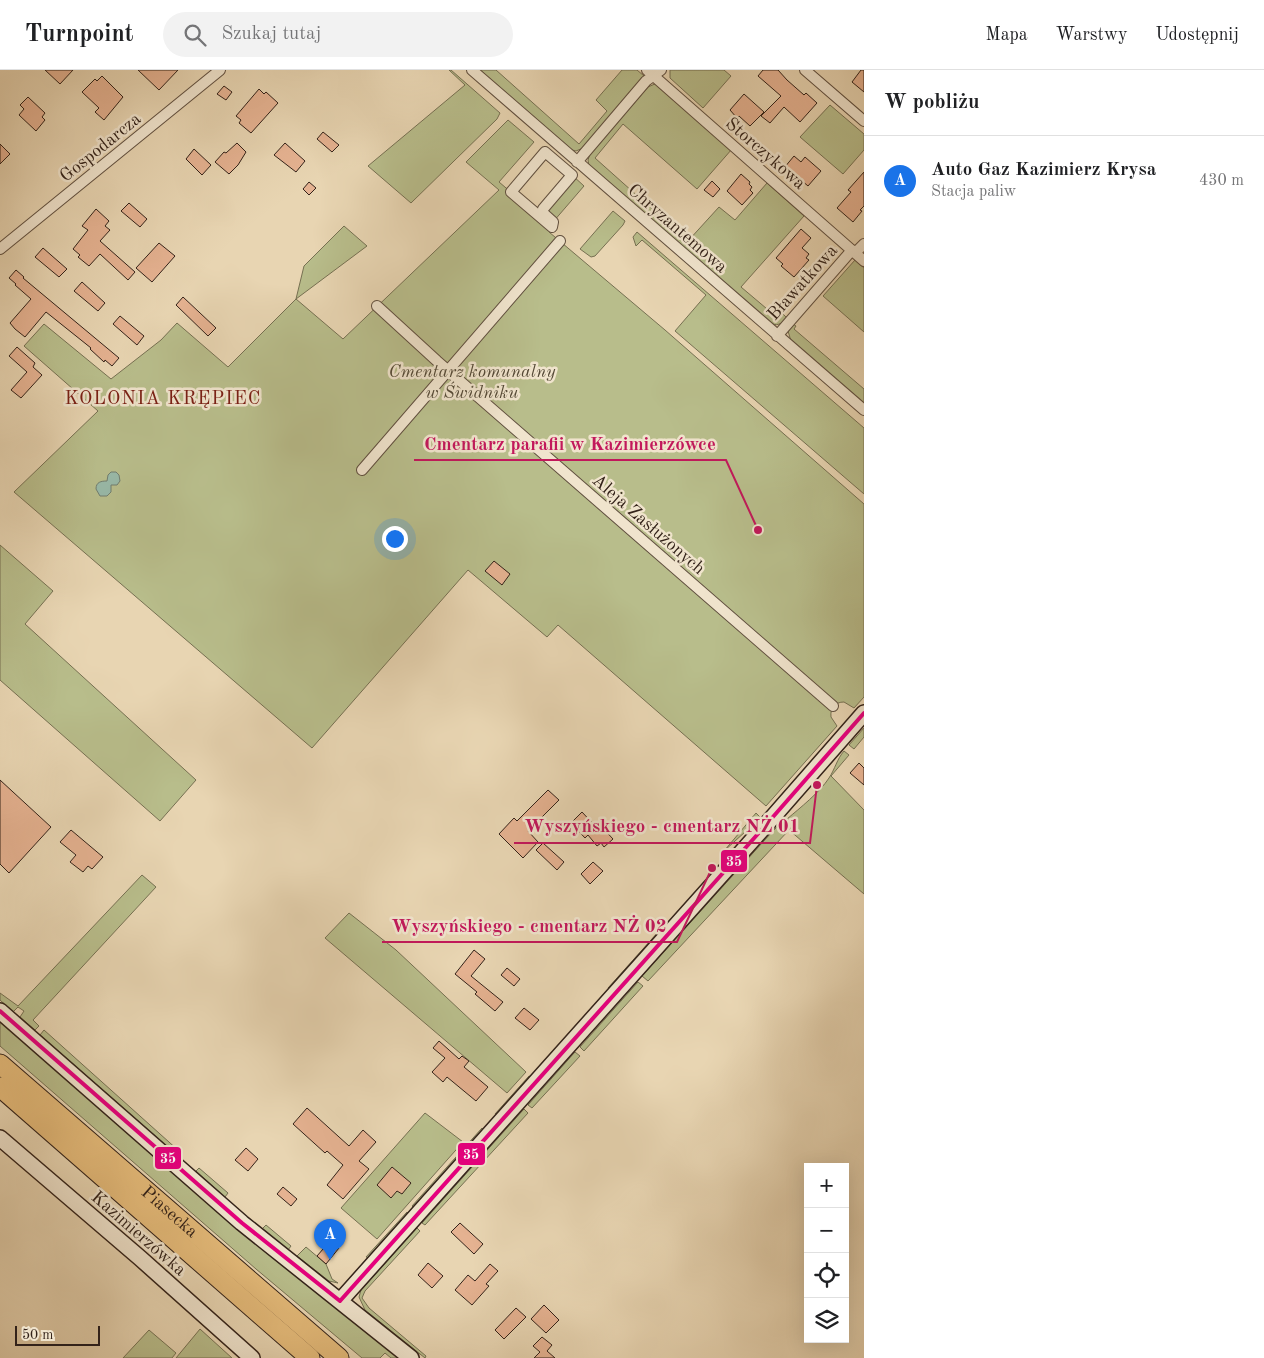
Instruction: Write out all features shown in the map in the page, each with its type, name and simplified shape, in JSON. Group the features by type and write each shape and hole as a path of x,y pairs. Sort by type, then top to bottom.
{"highway":[{"name":"Piasecka","path":"0,1064 339,1358"},
{"name":"Piasecka","path":"0,1087 310,1358"}],"street":[{"name":"Gospodarcza","path":"0,249 220,70"},
{"name":"Chryzantemowa","path":"472,70 864,410"},
{"path":"805,70 864,121"},
{"path":"577,162 654,72"},
{"name":"Storczykowa","path":"654,72 864,261"},
{"path":"546,152 572,175 543,209 542,214 553,222 552,228 511,192 546,152"},
{"path":"362,470 560,241"},
{"name":"Bławatkowa","path":"777,336 854,252 864,244"},
{"name":"Aleja Zasłużonych","path":"376,306 833,706"},
{"path":"340,1301 864,713"},
{"path":"0,1011 242,1223 411,1358"},
{"name":"Kazimierzówka","path":"0,1138 140,1258 252,1358"}],"green space":[{"path":"449,70 500,113 497,119 411,203 368,166 465,85"},
{"path":"480,70 496,70 579,144 607,111 596,100 622,70 637,70 644,76 583,148 576,151 572,150"},
{"path":"670,70 724,70 731,76 703,108 670,78"},
{"path":"657,83 732,149 697,189 623,124 595,158 688,241 719,207 735,220 767,183 804,216 741,287 773,314 783,314 787,318 780,324 772,324 589,166 590,154 648,87"},
{"path":"830,105 864,134 864,150 843,174 800,137"},
{"name":"Cmentarz komunalny w Świdniku","path":"508,120 534,142 499,182 552,227 549,232 665,330 864,504 864,697 854,708 844,702 834,706 831,711 831,717 837,726 766,806 558,625 547,637 468,570 312,748 14,492 98,411 24,346 44,324 111,379 161,340 177,323 228,367 296,299 343,339 499,190 466,162"},
{"path":"572,175 584,186 553,222 543,209"},
{"path":"613,211 625,221 595,256 591,257 580,249"},
{"path":"344,226 367,246 296,299 304,266"},
{"path":"637,232 864,428 864,494 675,331 706,295 642,240 636,246 633,237"},
{"path":"855,260 864,268 864,332 823,296"},
{"path":"793,324 796,326 794,329 864,389 864,403 791,341 788,331"},
{"path":"0,545 53,591 25,624 196,780 160,821 0,680"},
{"path":"864,728 864,737 854,749 849,745"},
{"path":"844,751 849,755 831,776 864,810 864,894 789,830 794,824 787,819 820,789 831,775"},
{"path":"756,813 760,817 756,822 724,851"},
{"path":"781,823 789,830 648,981 642,976"},
{"path":"142,875 156,887 33,1020 39,1026 35,1030 20,1017 24,1011 18,1007 13,1012 0,1000 0,993 18,1006"},
{"path":"349,913 396,950 526,1072 507,1093 325,938"},
{"path":"659,931 661,932 612,987 608,988"},
{"path":"638,982 643,986 584,1051 580,1047"},
{"path":"0,1021 238,1230 335,1305 399,1358 391,1358 385,1353 380,1358 362,1358 256,1269 0,1046"},
{"path":"44,1030 179,1151 176,1154 40,1035"},
{"path":"575,1052 580,1056 532,1108 528,1105"},
{"path":"529,1076 531,1077 498,1115 495,1114"},
{"path":"524,1109 528,1113 425,1225 422,1223"},
{"path":"425,1113 463,1142 377,1239 341,1208"},
{"path":"482,1128 483,1131 414,1208 412,1206"},
{"path":"199,1168 228,1193 225,1197 196,1171"},
{"path":"407,1212 408,1215 369,1258 366,1257"},
{"path":"266,1225 291,1246 288,1250 262,1229"},
{"path":"417,1228 420,1231 365,1291 362,1298 369,1308 426,1356 425,1358 365,1310 359,1297 361,1290"},
{"path":"306,1247 326,1264 332,1279 338,1283 329,1281 297,1256"},
{"path":"200,1329 232,1358 176,1358"},
{"path":"149,1330 176,1353 172,1358 123,1358"}],"shaded area":[{"path":"111,472 116,472 119,475 120,481 117,485 111,485 111,492 107,496 100,496 96,489 97,485 107,481 108,475"}],"building":[{"path":"45,70 73,70 60,84"},
{"path":"138,70 178,70 159,90"},
{"path":"763,70 778,70 804,95 806,93 817,103 800,122 784,107 770,123 761,116 781,96 758,76"},
{"path":"861,70 864,70 864,92 852,82"},
{"path":"102,76 123,97 104,120 95,112 99,108 82,92 95,79 97,81"},
{"path":"224,86 232,92 226,100 217,94"},
{"path":"259,89 264,94 266,92 278,103 251,133 239,123 241,120 236,116"},
{"path":"744,94 764,112 750,126 739,116 737,118 730,110"},
{"path":"28,97 45,113 42,117 45,120 36,131 19,115 24,109 20,105"},
{"path":"323,132 339,145 332,152 317,139"},
{"path":"237,143 246,152 238,165 229,174 215,162 224,152 226,153"},
{"path":"285,143 305,161 296,172 274,155"},
{"path":"0,144 10,154 0,164"},
{"path":"194,149 211,165 202,175 186,159"},
{"path":"794,156 801,162 805,157 821,171 808,186 784,168"},
{"path":"864,172 864,206 853,222 837,208 851,192 848,190"},
{"path":"741,174 750,182 749,184 752,187 750,190 753,193 742,205 727,191"},
{"path":"712,181 720,189 713,197 704,190"},
{"path":"309,182 316,188 309,195 303,189"},
{"path":"129,203 147,219 140,227 121,211"},
{"path":"96,209 109,221 105,226 110,230 100,241 135,272 128,280 100,254 89,266 78,257 80,255 73,249 88,230 82,226"},
{"path":"801,229 811,238 802,248 809,254 806,258 809,260 794,277 781,266 783,264 776,258"},
{"path":"159,243 175,256 152,282 136,268"},
{"path":"43,248 67,269 59,277 35,257"},
{"path":"16,270 23,278 119,358 112,366 105,360 104,362 91,348 46,312 25,337 15,329 10,323 31,299 9,278"},
{"path":"82,282 105,303 98,311 74,291"},
{"path":"183,297 216,328 208,336 176,305"},
{"path":"120,316 144,336 137,345 113,324"},
{"path":"17,347 35,363 33,367 42,375 21,398 11,390 27,372 9,356"},
{"path":"494,561 510,574 502,585 485,571"},
{"path":"859,763 864,768 864,785 850,773"},
{"path":"0,780 51,827 9,873 0,864"},
{"path":"548,790 559,800 528,831 538,842 523,858 499,834 514,818 517,821"},
{"path":"582,812 596,827 599,824 613,839 604,847 601,843 597,846 588,835 585,838 571,823"},
{"path":"71,830 103,857 92,869 88,866 83,872 70,862 76,855 60,842"},
{"path":"543,843 564,862 557,870 536,850"},
{"path":"593,862 603,871 590,884 581,874"},
{"path":"474,950 485,959 471,976 503,1002 495,1011 475,994 477,992 455,974"},
{"path":"507,968 520,979 514,986 501,975"},
{"path":"524,1008 539,1020 530,1030 515,1018"},
{"path":"439,1041 459,1059 462,1056 469,1061 464,1067 488,1087 476,1101 447,1077 443,1082 432,1072 445,1058 433,1048"},
{"path":"307,1108 349,1146 363,1130 376,1142 359,1161 369,1169 343,1199 327,1185 343,1165 327,1151 325,1153 293,1124"},
{"path":"246,1148 258,1159 248,1171 235,1160"},
{"path":"392,1167 411,1183 402,1194 397,1191 391,1198 377,1185"},
{"path":"283,1187 297,1199 291,1206 277,1194"},
{"path":"460,1223 483,1244 474,1254 451,1232"},
{"path":"330,1241 339,1248 326,1264 317,1256"},
{"path":"428,1263 443,1276 432,1288 418,1275"},
{"path":"490,1264 498,1271 486,1284 489,1286 472,1305 455,1290 468,1275 475,1281"},
{"path":"544,1305 559,1320 546,1333 531,1319"},
{"path":"516,1308 526,1317 504,1339 495,1330"},
{"path":"542,1337 552,1345 547,1351 555,1358 534,1358 540,1352 533,1346"}],"transit line":[{"name":"35","path":"340,1301 864,713"},
{"name":"35","path":"0,1011 242,1223 340,1301"}],"place":[{"name":"Cmentarz parafii w Kazimierzówce","path":"758,530"},
{"name":"Wyszyńskiego - cmentarz NŻ 01","path":"817,785"},
{"name":"Wyszyńskiego - cmentarz NŻ 02","path":"712,868"},
{"name":"Auto Gaz Kazimierz Krysa","path":"330,1260"}],"district":[{"name":"KOLONIA KRĘPIEC","path":"163,397"}]}
